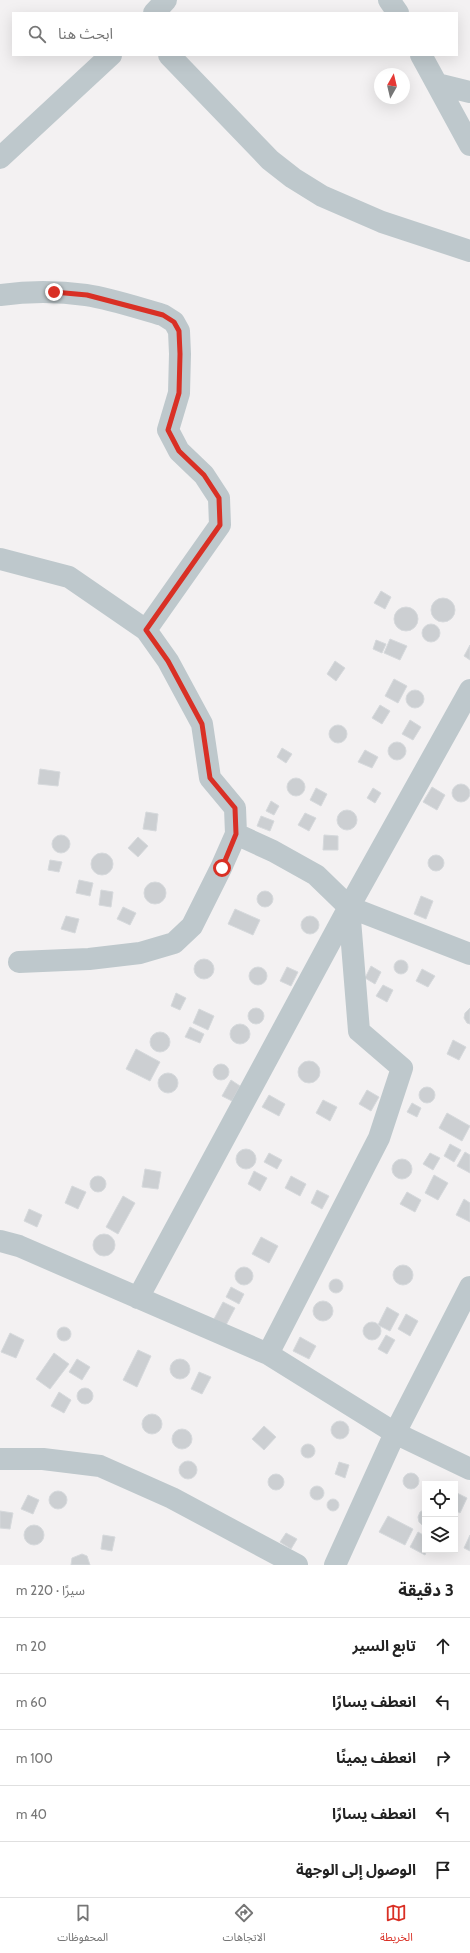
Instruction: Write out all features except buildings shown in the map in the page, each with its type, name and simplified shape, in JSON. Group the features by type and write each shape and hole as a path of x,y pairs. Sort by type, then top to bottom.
{"street":[{"path":"155,12 166,0"},
{"path":"389,0 397,12"},
{"path":"0,158 110,56"},
{"path":"170,56 270,160 293,178 322,196 382,222 470,251"},
{"path":"422,56 470,145"},
{"path":"437,84 470,92"},
{"path":"0,296 23,292 54,292 87,295 163,315 174,322 179,331 179,393 168,430 179,451 204,475 219,498 220,525 146,630"},
{"path":"0,559 69,577 146,630 168,661 202,724 210,778 235,808 236,834 222,868 192,926 174,943 140,953 96,958 18,962"},
{"path":"138,1298 349,907 470,690"},
{"path":"236,834 273,851 316,875 349,907 470,954"},
{"path":"268,1354 379,1138 402,1068 359,1031 349,907"},
{"path":"0,1241 19,1246 268,1354 395,1433 470,1468"},
{"path":"335,1565 395,1433 470,1287"},
{"path":"0,1459 43,1459 100,1466 172,1498 297,1565"}],"route":[{"path":"54,292 87,295 163,315 174,322 179,331 179,393 168,430 179,451 204,475 219,498 220,525 202,553 146,630 168,661 202,724 210,778 235,808 236,834 222,868"}]}
